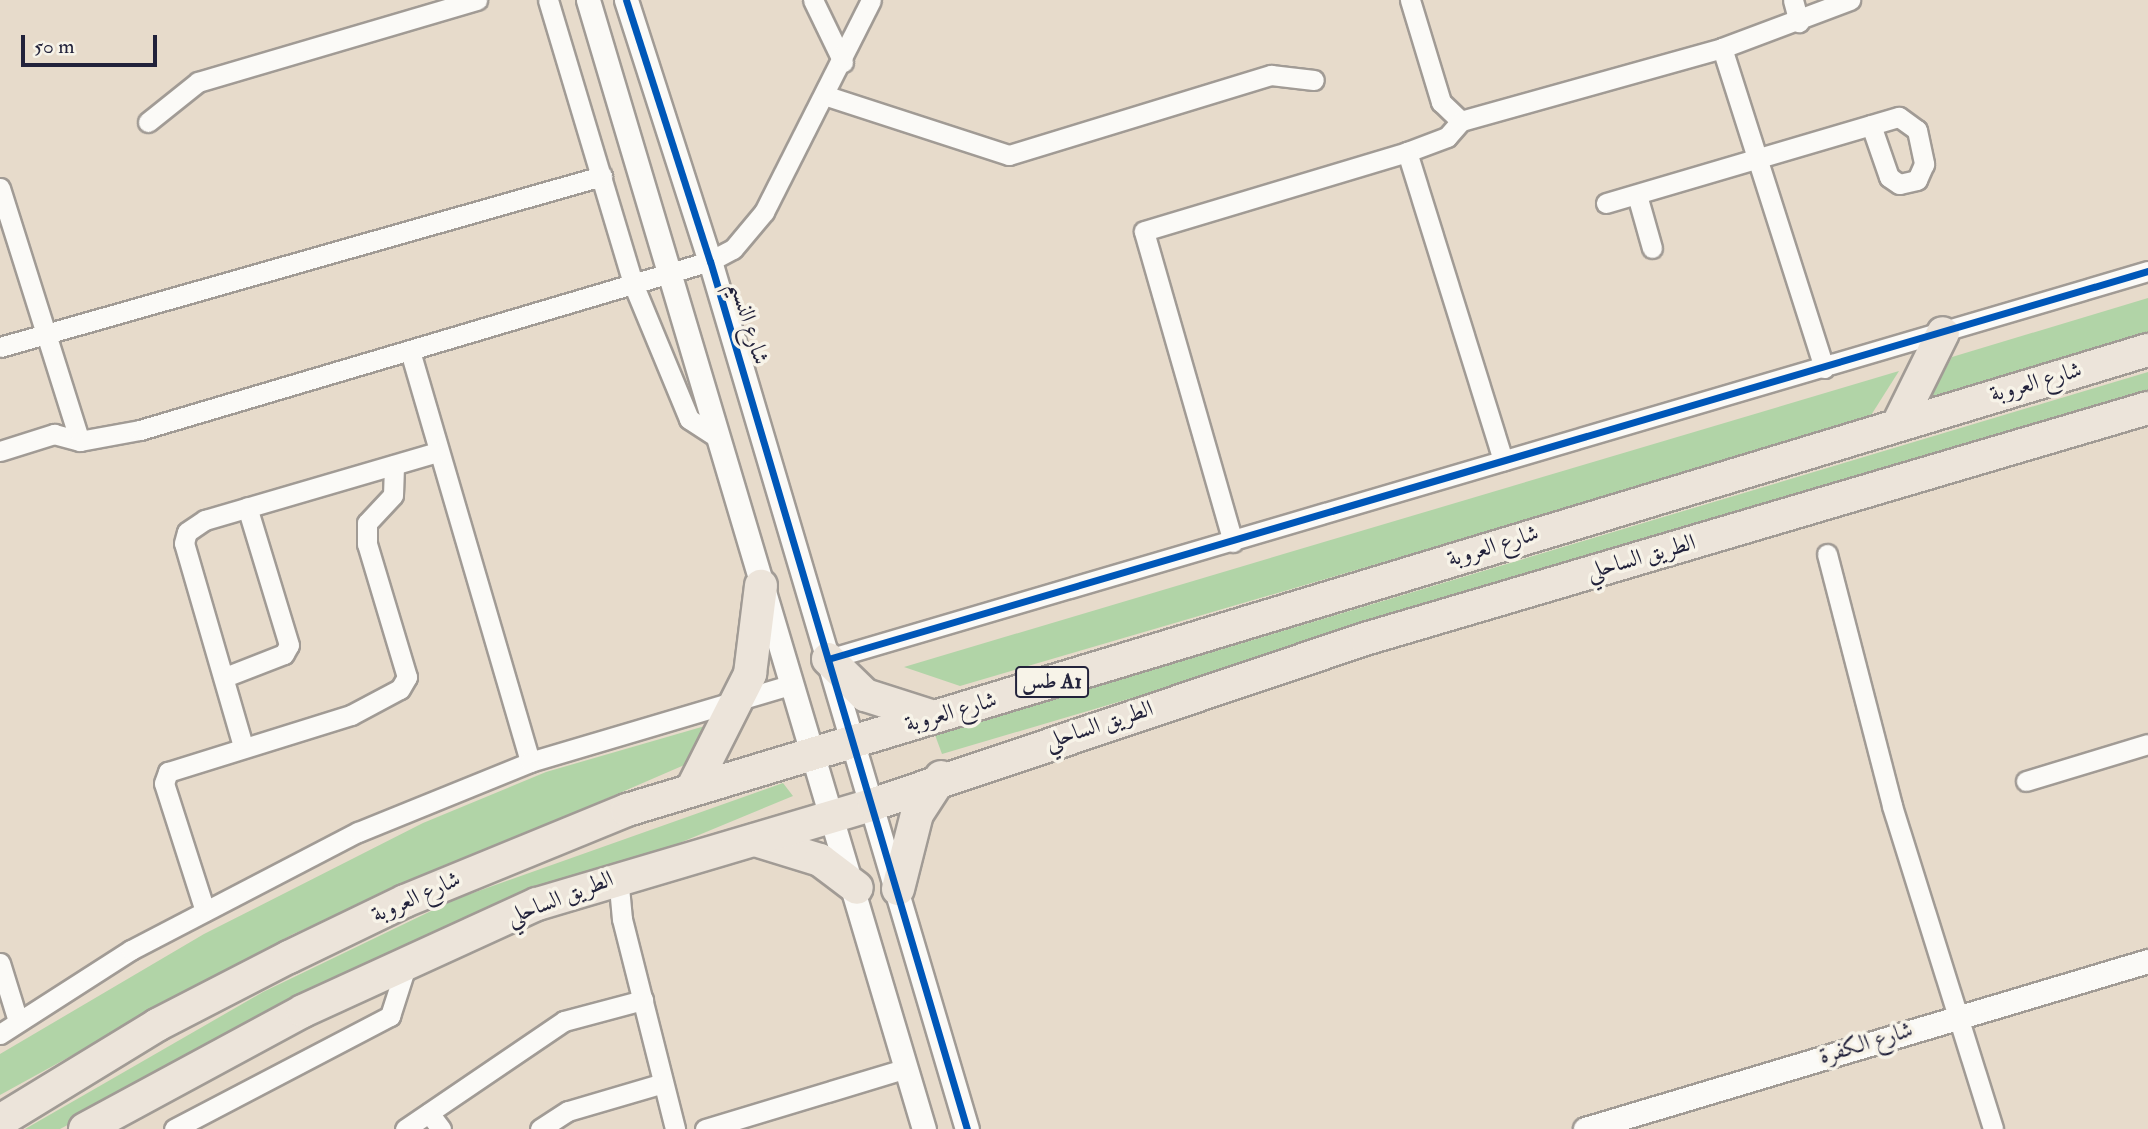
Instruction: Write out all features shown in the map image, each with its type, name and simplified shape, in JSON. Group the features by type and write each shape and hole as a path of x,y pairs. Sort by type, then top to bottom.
{"highway":[{"path":"1899,422 1943,333"},
{"name":"شارع العروبة","path":"0,1121 157,1025 312,946 512,855 693,787 853,738 939,716 1899,422 2148,350"},
{"name":"الطريق الساحلي","path":"85,1129 185,1070 537,904 618,876 874,804 941,777 1364,639 2148,408"},
{"path":"693,787 740,701 755,652 761,586"},
{"path":"828,659 877,701 939,716"},
{"path":"898,889 917,814 941,777"},
{"path":"754,839 820,860 857,888"}],"street":[{"path":"148,122 198,82 477,0"},
{"path":"548,0 634,286 686,413 699,430 717,437"},
{"path":"588,0 761,586 787,686 815,750 835,814 924,1129"},
{"name":"شارع النسيم","path":"626,0 710,261 828,659 874,804 967,1129"},
{"path":"813,0 843,62"},
{"path":"0,451 54,434 80,441 140,430 634,286 710,261 733,248 764,212 827,96 871,0"},
{"path":"1410,0 1440,102 1461,121"},
{"path":"1793,0 1799,22"},
{"path":"1233,542 1144,231 1407,152 1447,137 1461,121 1722,48 1799,22 1850,0"},
{"path":"1722,48 1824,368"},
{"path":"827,96 1016,154 1271,75 1314,80"},
{"path":"1606,203 1871,125"},
{"path":"1407,152 1503,460"},
{"path":"0,347 602,176"},
{"path":"0,188 80,441"},
{"path":"1637,195 1652,248"},
{"path":"828,659 2148,271"},
{"path":"410,351 437,452 530,762"},
{"path":"243,746 184,543 192,525 437,452"},
{"path":"205,911 164,783 177,766 351,715 400,690 407,677 367,544 367,523 393,495 394,465"},
{"path":"225,677 284,654 289,645 247,507"},
{"path":"1827,554 1892,806 1993,1129"},
{"path":"0,1034 205,911 358,832 530,762 787,686"},
{"path":"2026,780 2148,744"},
{"path":"618,876 643,1000 675,1129"},
{"name":"شارع الكفرة","path":"1585,1129 1959,1015 2148,961"},
{"path":"0,963 18,1021"},
{"path":"174,1129 195,1124 390,1016 407,963"},
{"path":"405,1129 435,1121 564,1021 643,1000"},
{"path":"705,1129 907,1068"},
{"path":"540,1129 568,1111 663,1083"}],"green space":[{"path":"2148,298 2148,334 1928,400 1952,357"},
{"path":"1899,371 1868,420 960,686 904,667"},
{"path":"2148,372 2148,398 942,754 935,735"},
{"path":"705,726 689,763 293,934 0,1095 0,1054 204,934 423,823 546,772"},
{"path":"783,783 793,796 341,983 60,1129 25,1129 263,992 456,899"}],"cycle path":[{"path":"626,0 710,261 967,1129"},
{"path":"828,659 2148,271"}]}
